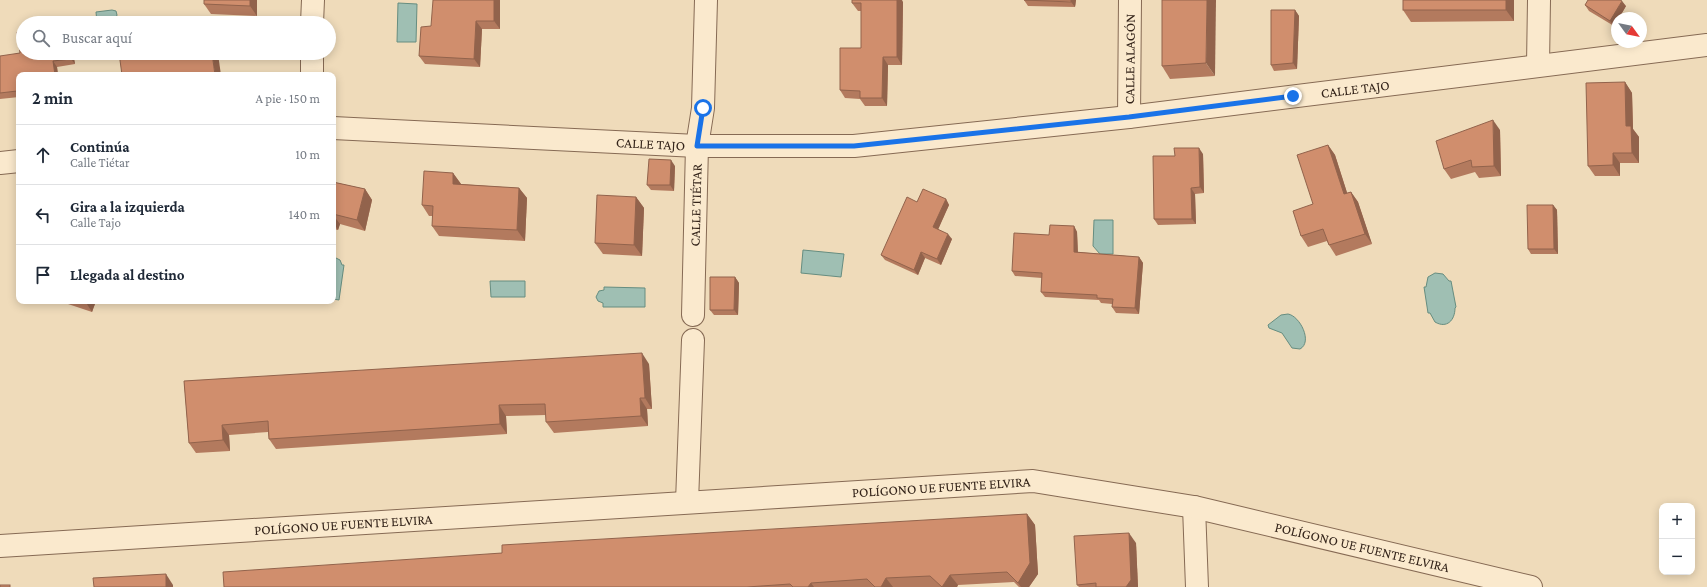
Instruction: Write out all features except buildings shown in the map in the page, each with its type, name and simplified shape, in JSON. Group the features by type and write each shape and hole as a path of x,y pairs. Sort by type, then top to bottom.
{"street":[{"path":"312,16 313,0"},
{"name":"CALLE TIÉTAR","path":"693,315 697,146 703,108 706,0"},
{"name":"CALLE ALAGÓN","path":"1129,117 1130,0"},
{"path":"1538,65 1539,0"},
{"name":"CALLE TAJO","path":"336,128 697,146 854,146 1129,117 1707,44"},
{"path":"312,60 312,72"},
{"path":"0,164 16,161"},
{"path":"687,502 693,340"},
{"name":"POLÍGONO UE FUENTE ELVIRA","path":"0,546 1033,481 1194,507 1531,587"},
{"path":"1194,507 1197,587"}],"shaded area":[{"path":"398,3 417,4 416,42 397,42"},
{"path":"112,10 116,11 117,15 96,16 96,12"},
{"path":"1094,220 1113,220 1113,254 1100,254 1093,246"},
{"path":"803,250 844,254 841,277 801,273"},
{"path":"336,258 340,260 342,265 344,265 339,300 336,300"},
{"path":"1435,273 1443,274 1449,281 1451,281 1456,307 1452,320 1447,324 1439,324 1435,322 1430,313 1428,313 1424,287 1426,287 1428,277"},
{"path":"490,281 525,281 525,297 491,297"},
{"path":"604,287 645,288 645,307 603,307 603,303 598,301 596,297 599,291 604,290"},
{"path":"1288,314 1297,319 1305,335 1304,346 1300,349 1292,348 1282,333 1269,328 1268,325 1281,315"}],"route":[{"path":"703,108 697,146 854,146 1129,117 1293,96"}]}
